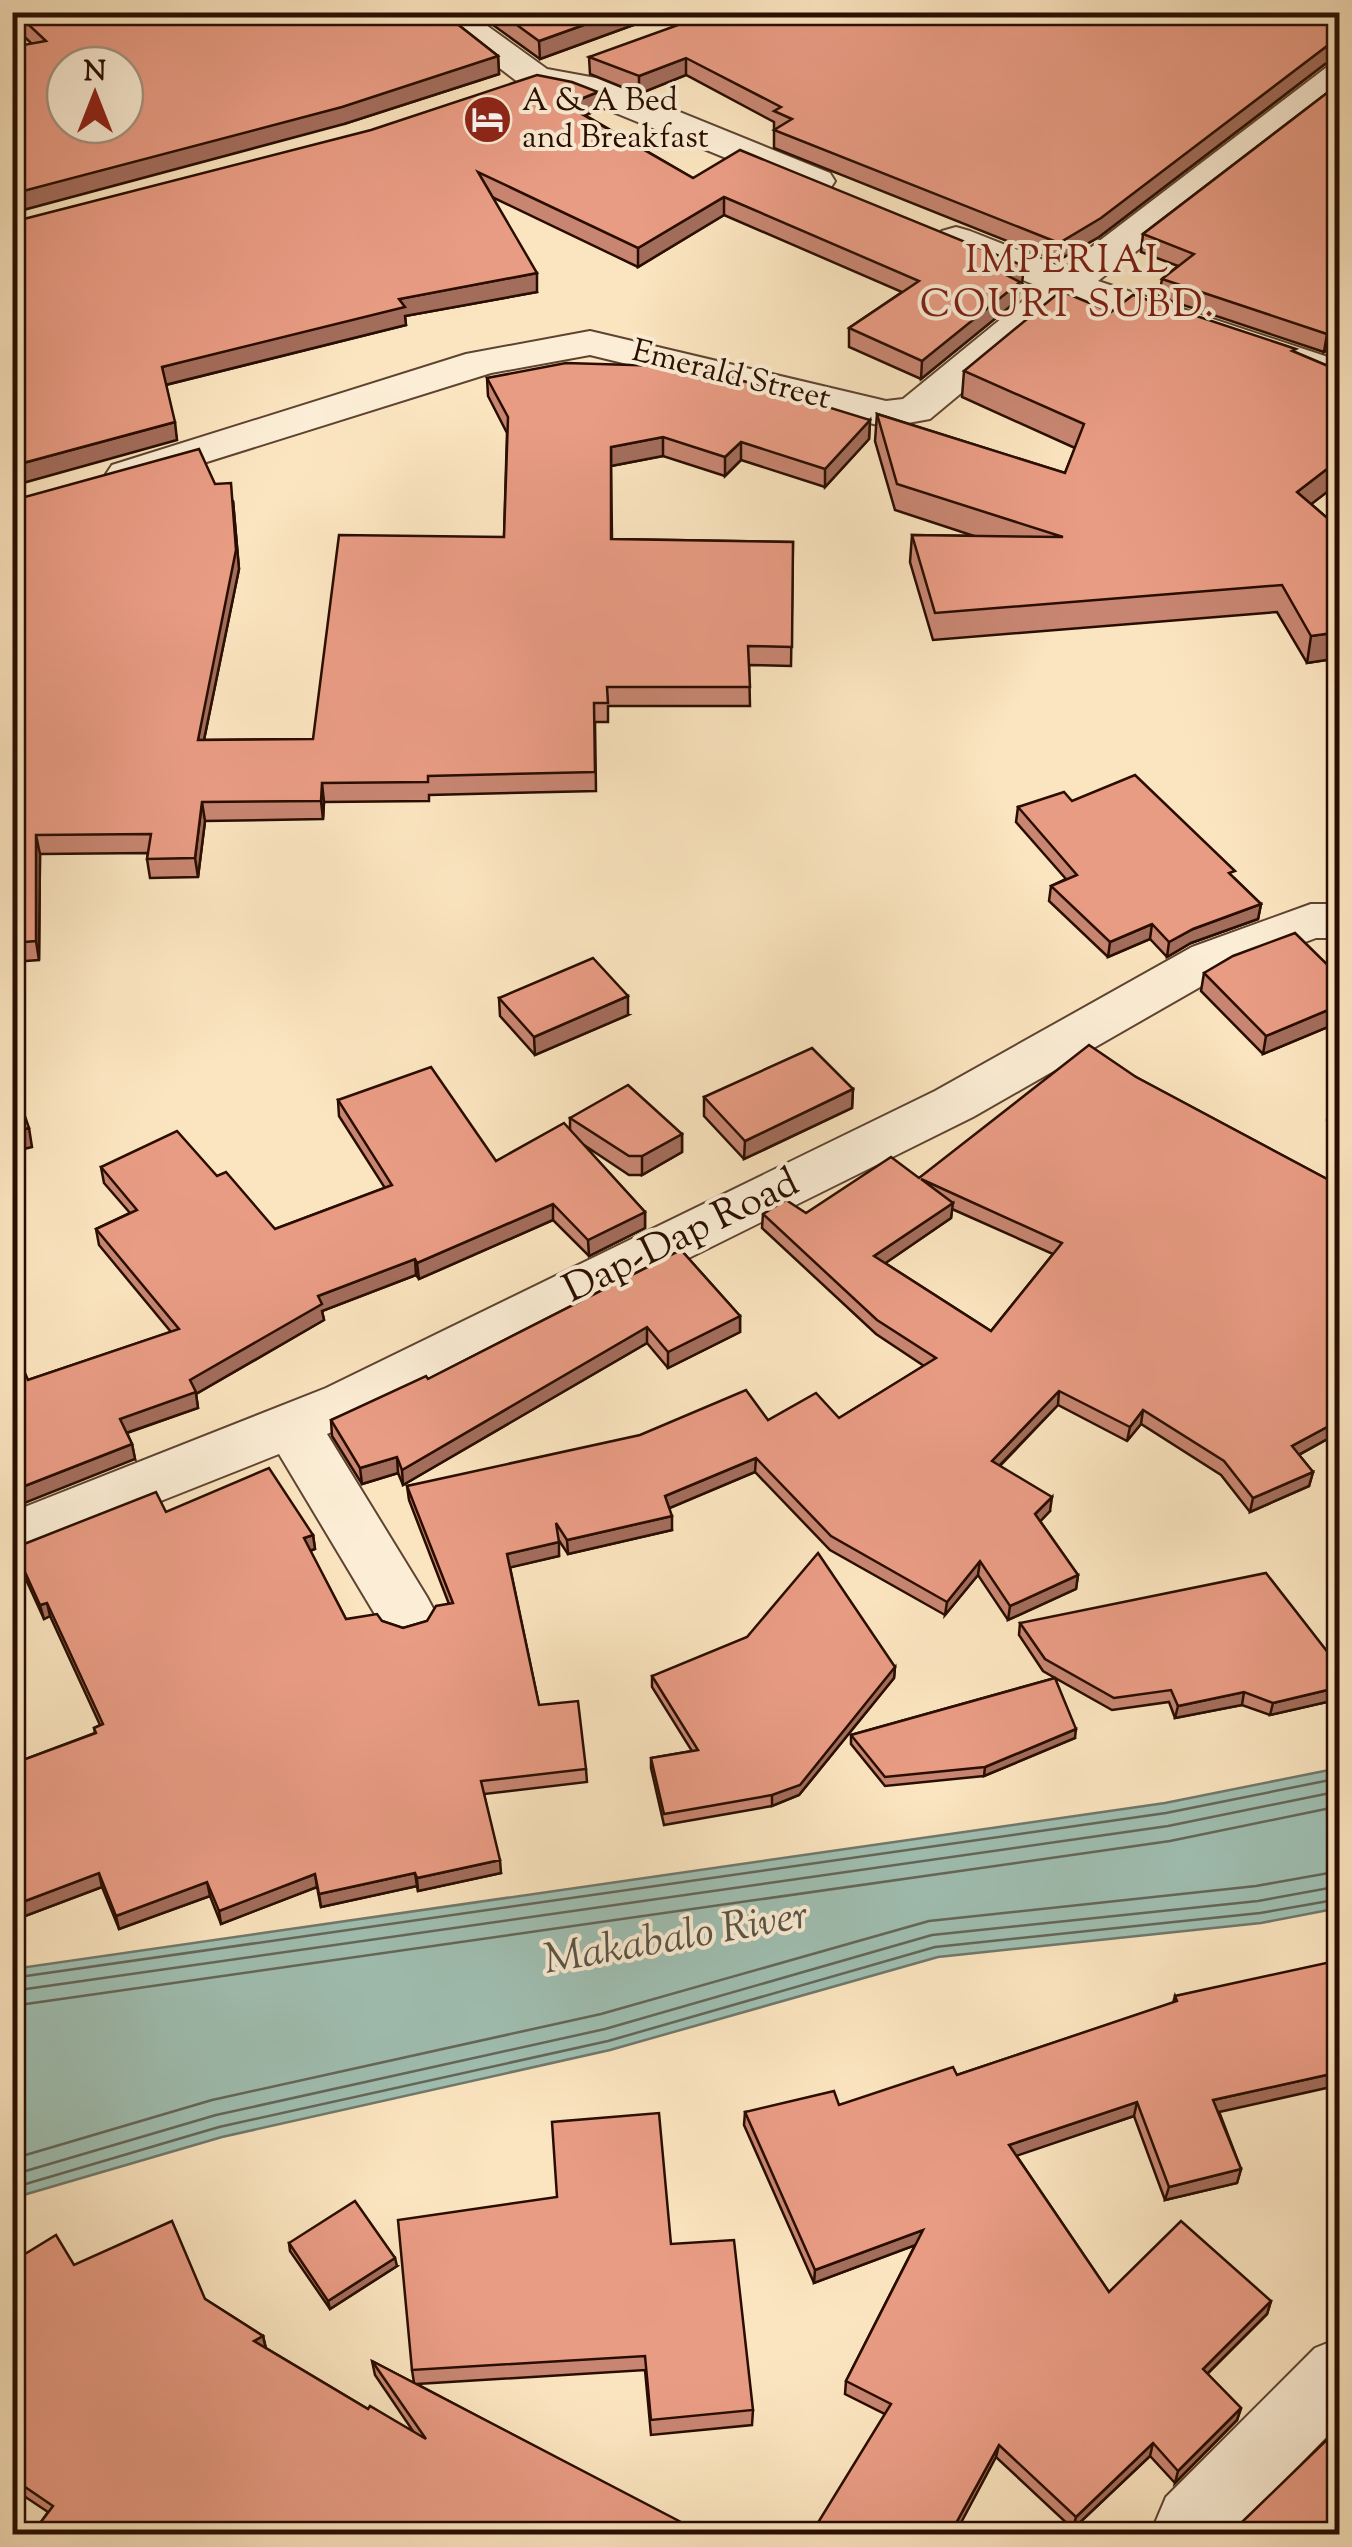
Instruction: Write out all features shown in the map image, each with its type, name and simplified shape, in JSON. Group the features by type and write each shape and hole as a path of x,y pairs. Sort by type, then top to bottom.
{"street":[{"path":"444,12 852,196"},
{"path":"495,12 573,71"},
{"path":"500,90 573,71"},
{"name":"Emerald Street","path":"95,482 145,470 480,363 590,344 623,348 886,414 915,410 1068,284 1340,74"},
{"path":"924,226 1068,284 1340,375"},
{"name":"Dap-Dap Road","path":"12,1536 346,1403 954,1104 1210,959 1311,921 1340,921"},
{"path":"292,1425 406,1614"},
{"path":"1191,2531 1340,2372"}],"water":[{"name":"Makabalo River","path":"1339,1768 1339,1908 1261,1923 938,1957 610,2050 222,2137 13,2198 13,1969 1165,1803"}],"building":[{"path":"15,12 442,12 498,56 342,107 12,194 12,47 46,41"},
{"path":"499,12 620,12 539,41"},
{"path":"714,12 1340,12 1340,44 1327,46 1101,218 1059,243 774,130 792,119 774,111 781,107 686,58 639,76 589,57"},
{"path":"537,75 598,92 566,105 693,178 740,150 1024,266 1008,276 1020,282 922,361 849,328 919,281 724,197 638,248 478,172 537,273 399,299 405,307 162,367 175,422 12,466 12,222 371,130"},
{"path":"1340,83 1340,325 1327,334 1162,279 1194,254 1143,234"},
{"path":"1061,291 1111,312 1133,295 1296,349 1292,351 1340,371 1340,459 1297,492 1340,529 1340,632 1311,636 1282,585 935,613 912,535 1063,537 897,484 877,414 1065,473 1084,424 964,371"},
{"path":"566,363 698,367 870,420 825,469 741,442 725,457 663,437 611,447 611,539 793,542 792,647 748,646 750,687 607,687 608,703 594,703 595,772 428,776 428,782 322,783 321,801 202,802 195,858 147,859 151,834 36,835 36,941 12,943 12,494 25,497 199,449 215,484 231,483 236,550 198,740 313,739 339,535 504,537 508,417 487,378"},
{"path":"1135,775 1235,871 1229,873 1261,904 1169,942 1152,924 1110,942 1051,886 1077,875 1018,807 1064,792 1072,801"},
{"path":"1295,933 1340,977 1340,1005 1266,1036 1204,973 1233,956"},
{"path":"593,958 628,996 534,1037 499,998"},
{"path":"1089,1045 1136,1077 1340,1186 1340,1420 1292,1446 1313,1472 1253,1498 1224,1461 1143,1410 1130,1427 1059,1391 992,1461 1052,1497 1035,1514 1078,1575 1010,1606 980,1561 947,1602 831,1536 756,1458 665,1496 672,1516 567,1540 556,1523 559,1542 507,1554 539,1705 578,1701 586,1769 481,1781 500,1860 319,1894 315,1874 219,1911 207,1882 116,1916 99,1873 12,1906 12,1764 96,1733 94,1728 103,1724 47,1603 40,1605 14,1548 156,1492 166,1512 269,1468 313,1535 304,1538 346,1619 377,1614 382,1621 403,1628 427,1621 436,1606 453,1603 407,1486 640,1435 746,1390 768,1420 816,1393 839,1418 936,1358 877,1320 763,1214 786,1200 806,1213 891,1157 919,1178","holes":["921,1179 1062,1243 991,1331 874,1256 953,1203"]},
{"path":"812,1048 853,1089 745,1141 704,1097"},
{"path":"431,1067 496,1161 564,1123 645,1212 588,1240 553,1204 417,1263 415,1259 318,1296 322,1304 190,1380 196,1392 120,1419 132,1444 12,1491 12,1343 28,1380 179,1329 96,1229 137,1210 101,1167 177,1131 217,1176 226,1172 275,1229 392,1185 338,1100"},
{"path":"12,1078 29,1128 12,1132"},
{"path":"628,1085 682,1134 642,1156 629,1156 570,1118"},
{"path":"1340,1093 1340,1117 1329,1107"},
{"path":"681,1250 740,1316 668,1352 647,1327 402,1470 397,1457 360,1468 331,1420 426,1376 428,1379"},
{"path":"818,1553 895,1667 800,1785 772,1795 664,1814 651,1758 698,1750 652,1676 747,1637"},
{"path":"1266,1573 1340,1668 1340,1687 1273,1703 1244,1692 1178,1706 1171,1690 1114,1698 1045,1659 1020,1623"},
{"path":"1055,1678 1076,1729 985,1767 885,1777 851,1735"},
{"path":"1340,1960 1340,2072 1213,2100 1241,2169 1169,2187 1137,2102 1009,2145 1109,2292 1181,2221 1271,2301 1203,2369 1241,2408 1178,2471 1153,2443 1076,2517 999,2445 950,2534 811,2534 891,2404 846,2381 923,2230 815,2270 745,2112 834,2091 839,2105 953,2067 957,2075 1177,2001 1175,1996"},
{"path":"659,2113 671,2244 734,2240 753,2410 651,2420 645,2356 412,2370 398,2220 557,2197 552,2122"},
{"path":"355,2201 395,2258 328,2301 289,2243"},
{"path":"172,2221 205,2299 263,2336 254,2341 368,2409 370,2406 426,2439 372,2361 700,2534 50,2534 38,2526 53,2506 12,2478 12,2262 56,2235 74,2265"},
{"path":"1340,2427 1340,2531 1236,2534 1229,2526 1239,2525"}],"place":[{"name":"A & A Bed and Breakfast","path":"487,120"}],"district":[{"name":"IMPERIAL COURT SUBD.","path":"1068,285"}]}
